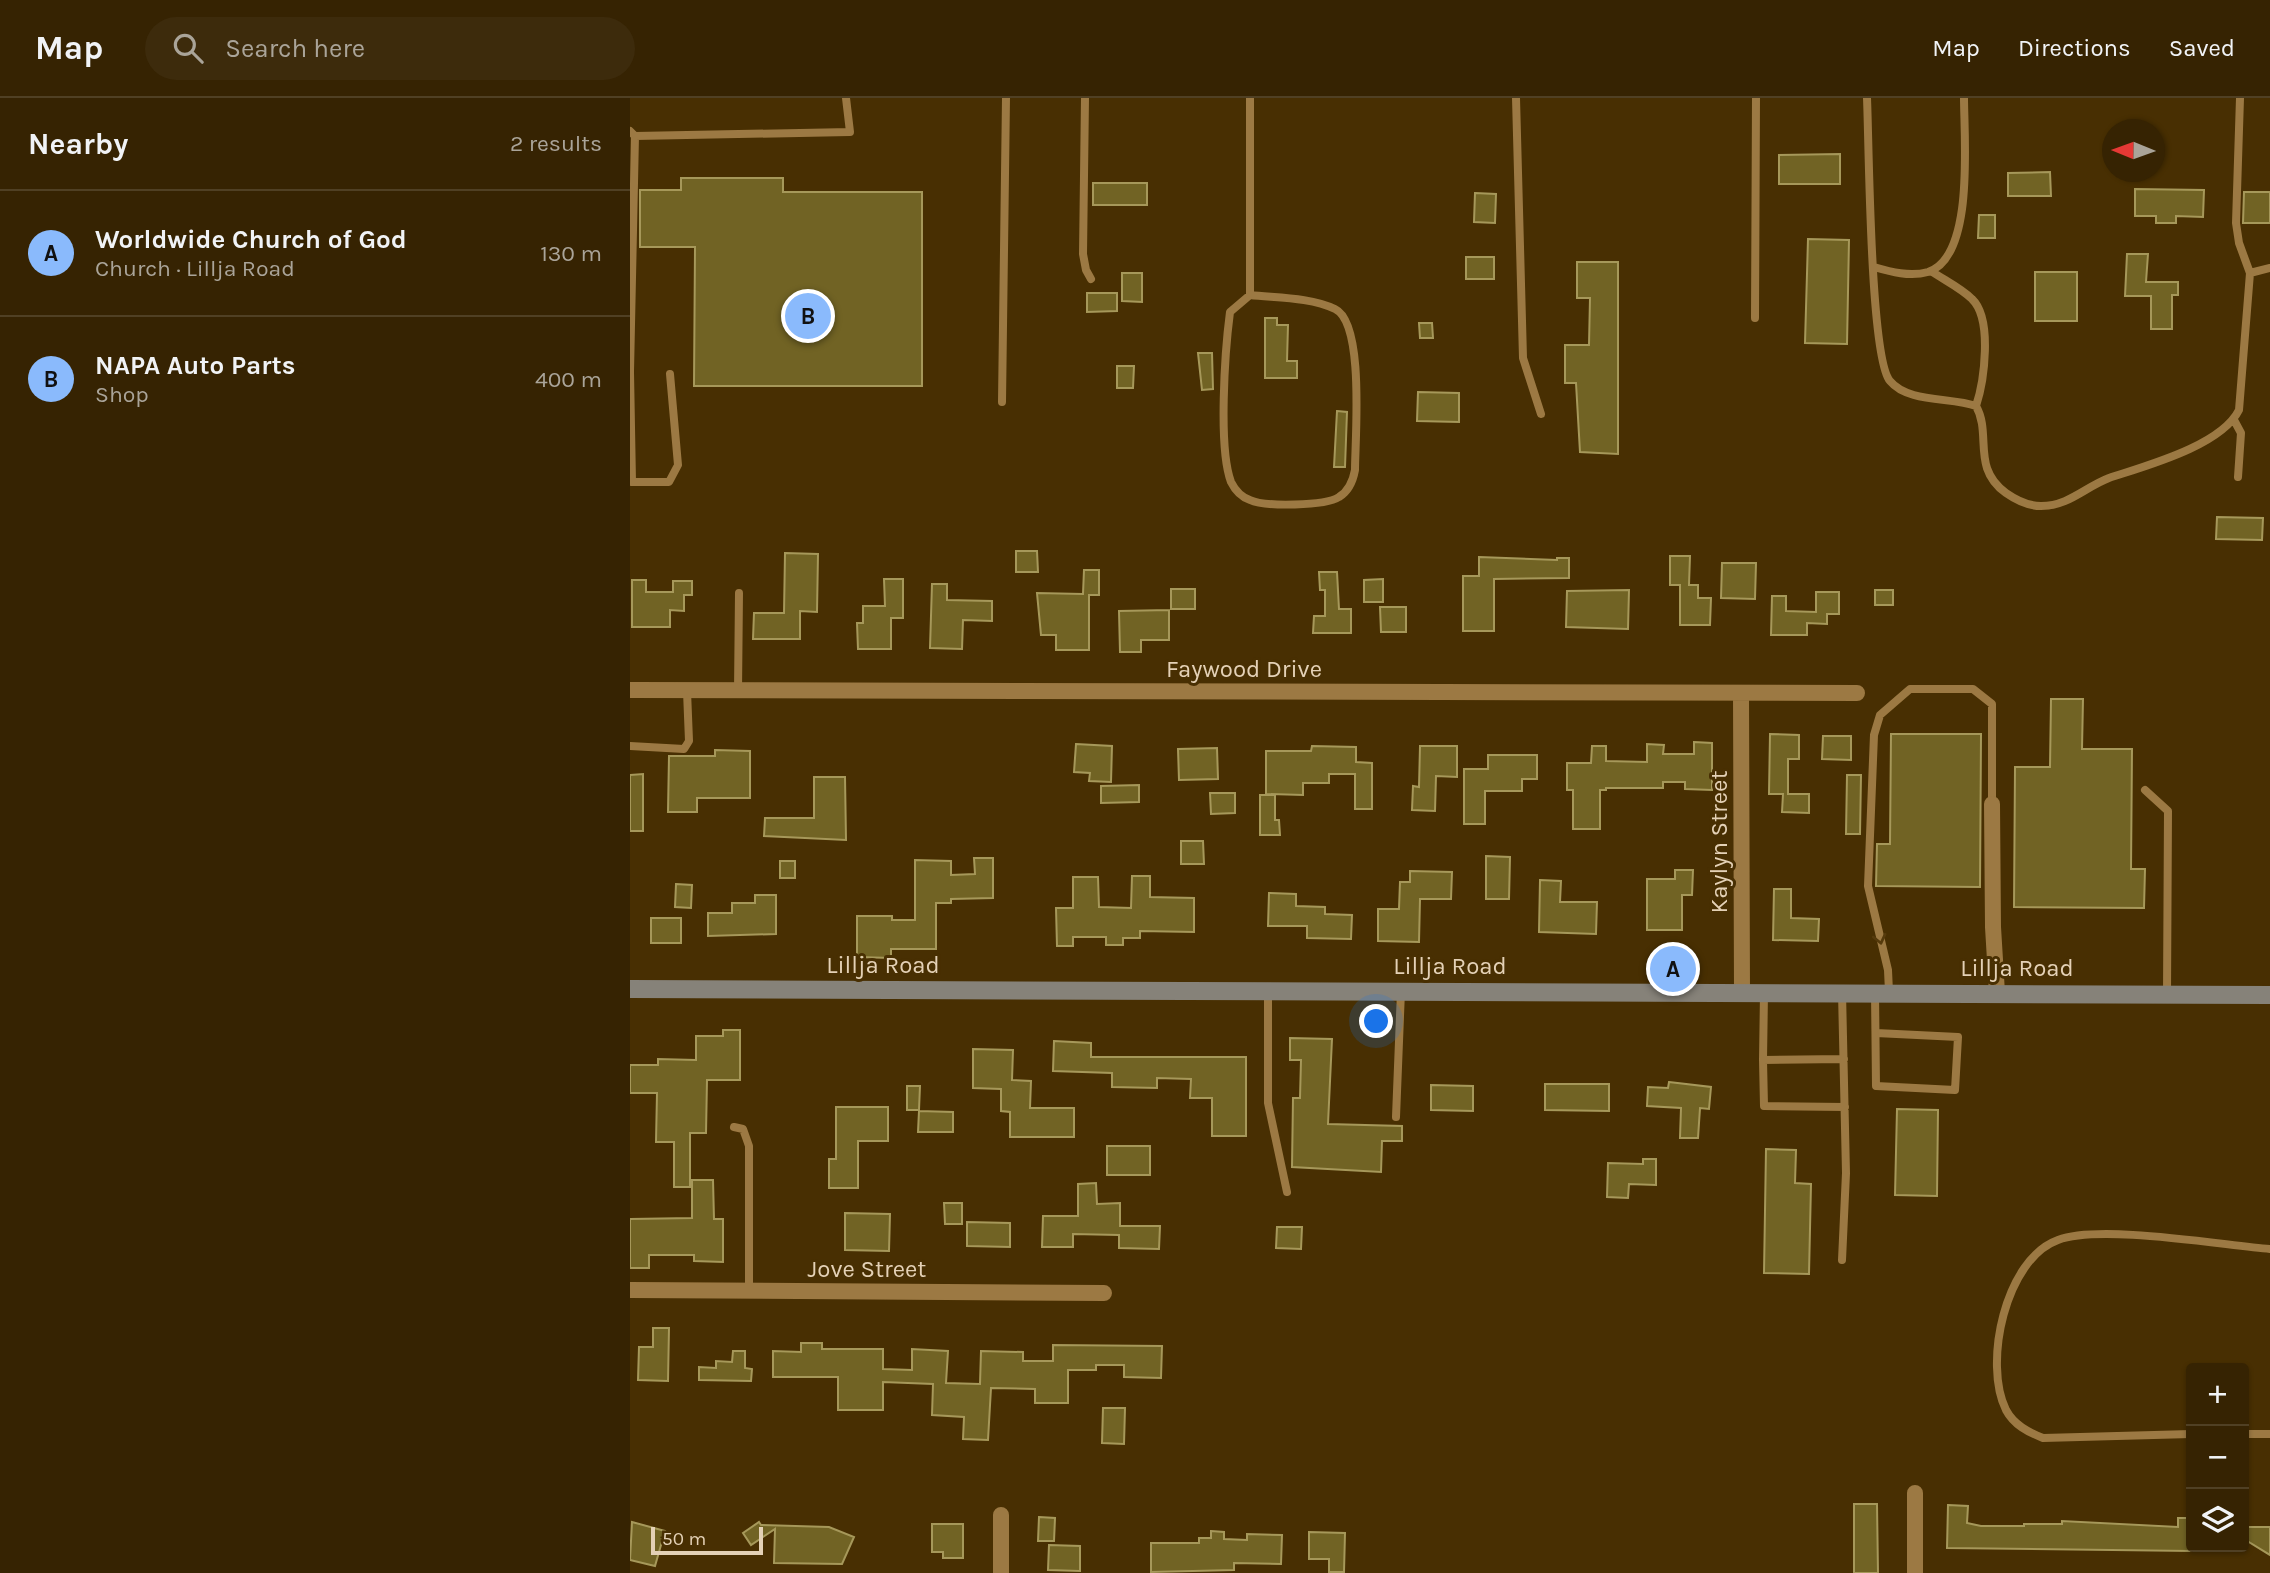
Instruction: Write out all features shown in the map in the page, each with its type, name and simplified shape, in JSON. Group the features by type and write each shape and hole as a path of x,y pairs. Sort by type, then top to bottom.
{"street":[{"name":"Faywood Drive","path":"630,691 1857,693"},
{"name":"Kaylyn Street","path":"1741,693 1742,992"},
{"path":"1992,804 1993,927 1997,993"},
{"name":"Lillja Road","path":"630,989 2270,995"},
{"name":"Jove Street","path":"630,1290 1104,1293"},
{"path":"1915,1493 1915,1573"},
{"path":"1001,1515 1001,1573"}],"lane":[{"path":"670,374 678,465 668,482 632,482 633,134 850,132 846,98"},
{"path":"1002,402 1006,98"},
{"path":"1085,98 1083,254 1091,279"},
{"path":"1250,98 1250,295 1230,312 1225,350 1225,462 1238,492 1260,503 1329,501 1341,496 1352,483 1355,470 1354,351 1349,323 1343,313 1318,303 1250,295"},
{"path":"1516,98 1523,358 1541,414"},
{"path":"1755,318 1756,98"},
{"path":"1867,98 1874,267 1882,364 1890,382 1906,391 1976,406 1982,416 1982,458 1991,474 2003,491 2019,501 2039,506 2078,497 2106,479 2142,469 2200,443 2234,420 2239,410 2250,273 2239,243 2236,223 2240,98"},
{"path":"1874,267 1896,273 1931,271 1945,260 1955,244 1962,207 1964,98"},
{"path":"2250,273 2270,268"},
{"path":"1931,271 1975,300 1983,327 1985,378 1976,406"},
{"path":"2234,420 2241,433 2238,477"},
{"path":"738,593 738,691"},
{"path":"1876,1033 1958,1037 1955,1090 1876,1086 1876,1033 1888,970 1868,886 1874,735 1880,715 1910,689 1973,689 1992,704 1992,804"},
{"path":"630,746 684,748 688,741 687,691"},
{"path":"2145,790 2168,811 2167,993"},
{"path":"1268,990 1268,1103 1287,1192"},
{"path":"1396,1117 1401,990"},
{"path":"1764,992 1764,1106 1845,1107"},
{"path":"1842,992 1845,1107 1842,1260"},
{"path":"1763,1060 1844,1059"},
{"path":"734,1126 743,1129 749,1146 749,1291"},
{"path":"2186,1434 2043,1438 2024,1430 2006,1410 1997,1375 1998,1330 2012,1292 2031,1260 2057,1240 2104,1234 2270,1249"},
{"path":"2249,1434 2270,1434"}],"building":[{"path":"1840,154 1840,184 1779,184 1779,155"},
{"path":"2050,172 2051,196 2008,196 2008,173"},
{"path":"681,178 783,178 783,192 922,192 922,386 694,386 695,247 640,247 640,190 681,190"},
{"path":"1093,183 1147,183 1147,205 1093,205"},
{"path":"2135,189 2204,190 2203,217 2176,216 2176,223 2156,223 2156,216 2135,216"},
{"path":"2244,192 2270,192 2270,223 2243,223"},
{"path":"1475,193 1496,194 1495,223 1474,222"},
{"path":"1979,215 1995,215 1995,238 1978,238"},
{"path":"1808,239 1849,240 1847,344 1805,343"},
{"path":"2127,254 2148,254 2146,282 2178,282 2178,295 2172,295 2172,329 2151,329 2151,296 2125,296"},
{"path":"1466,257 1494,257 1494,279 1466,279"},
{"path":"1577,262 1618,262 1618,454 1580,452 1576,383 1565,383 1565,345 1589,345 1590,298 1577,298"},
{"path":"2035,272 2077,272 2077,321 2035,321"},
{"path":"1122,273 1142,273 1142,302 1122,301"},
{"path":"1087,293 1117,293 1117,311 1087,312"},
{"path":"1265,318 1277,318 1277,325 1288,325 1287,361 1297,361 1297,378 1265,378"},
{"path":"1419,323 1432,323 1433,338 1420,338"},
{"path":"1198,353 1212,353 1213,389 1202,390"},
{"path":"1117,366 1134,366 1133,388 1117,388"},
{"path":"1418,392 1459,393 1459,422 1417,421"},
{"path":"1337,411 1347,412 1345,467 1334,467"},
{"path":"2217,517 2263,518 2262,540 2216,539"},
{"path":"1016,551 1037,551 1038,572 1016,572"},
{"path":"785,553 818,554 817,612 800,611 800,639 753,639 754,613 784,613"},
{"path":"1670,556 1690,556 1689,585 1698,585 1698,598 1711,598 1710,625 1680,625 1680,585 1670,585"},
{"path":"1479,557 1557,560 1569,558 1569,578 1494,579 1494,631 1463,631 1463,576 1479,576"},
{"path":"1722,563 1756,563 1755,599 1721,598"},
{"path":"1084,570 1099,570 1099,595 1089,595 1089,650 1056,650 1056,635 1041,635 1037,593 1083,594"},
{"path":"1319,572 1337,572 1339,609 1351,609 1351,633 1313,633 1314,616 1325,616 1325,590 1320,590"},
{"path":"884,579 903,579 903,618 891,618 891,649 858,649 857,623 863,623 863,606 885,606"},
{"path":"1383,579 1383,602 1364,602 1364,580"},
{"path":"632,580 646,580 646,592 673,592 673,581 692,581 692,595 684,595 684,611 670,610 670,627 632,627"},
{"path":"932,584 947,584 947,600 992,601 992,621 963,620 962,649 930,648"},
{"path":"1171,589 1195,589 1195,609 1171,609"},
{"path":"1629,590 1628,629 1566,627 1567,591"},
{"path":"1875,590 1893,590 1893,605 1875,605"},
{"path":"1816,592 1839,592 1839,614 1827,614 1827,624 1807,623 1807,635 1771,635 1772,596 1786,596 1786,611 1816,612"},
{"path":"1380,607 1406,607 1406,632 1381,632"},
{"path":"1169,610 1169,640 1141,640 1141,652 1120,652 1119,611"},
{"path":"2051,699 2083,699 2082,749 2132,749 2131,869 2145,869 2144,908 2014,907 2015,767 2050,767"},
{"path":"1770,734 1799,735 1799,759 1788,759 1788,794 1809,794 1809,813 1782,812 1783,794 1769,794"},
{"path":"1891,734 1981,734 1980,887 1876,886 1877,844 1890,844"},
{"path":"1823,736 1851,736 1851,760 1822,759"},
{"path":"1694,742 1712,743 1712,790 1685,789 1685,782 1663,782 1663,788 1606,788 1600,790 1600,829 1573,829 1573,790 1567,790 1567,763 1591,763 1592,746 1606,746 1606,761 1647,762 1647,744 1664,745 1663,754 1694,754"},
{"path":"1076,744 1112,746 1111,782 1089,781 1090,773 1074,772"},
{"path":"1312,746 1356,747 1356,762 1372,763 1372,809 1355,809 1355,774 1329,774 1329,783 1303,783 1303,795 1266,794 1266,751 1311,751"},
{"path":"1420,746 1457,746 1457,777 1436,776 1435,811 1412,810 1413,786 1419,787"},
{"path":"1217,748 1218,779 1179,780 1178,749"},
{"path":"715,750 750,751 750,798 697,798 697,812 668,812 669,756 715,756"},
{"path":"1488,755 1537,755 1537,779 1522,779 1522,791 1485,791 1485,824 1464,824 1464,769 1488,769"},
{"path":"643,774 643,831 630,831 630,775"},
{"path":"1847,775 1861,775 1860,834 1846,834"},
{"path":"814,777 845,777 846,840 764,836 765,818 814,818"},
{"path":"1139,785 1139,802 1101,803 1101,786"},
{"path":"1210,793 1235,793 1235,813 1211,814"},
{"path":"1260,795 1275,795 1275,820 1279,820 1280,835 1260,835"},
{"path":"1181,841 1203,841 1204,864 1181,864"},
{"path":"1486,856 1510,857 1509,899 1486,899"},
{"path":"974,858 993,858 993,898 951,899 951,903 936,903 936,949 891,949 891,958 857,957 857,916 892,916 892,920 915,920 915,860 951,861 951,875 975,874"},
{"path":"780,861 795,861 795,878 780,878"},
{"path":"1675,870 1693,870 1692,895 1682,895 1682,930 1647,930 1647,879 1675,879"},
{"path":"1410,871 1452,872 1451,899 1420,899 1419,942 1378,941 1378,909 1399,909 1400,882 1410,882"},
{"path":"1132,876 1150,876 1150,897 1194,898 1194,932 1140,931 1140,938 1123,938 1123,945 1106,945 1106,937 1073,937 1073,946 1057,946 1056,908 1073,908 1073,877 1098,877 1099,907 1131,908"},
{"path":"1540,880 1561,881 1560,902 1597,902 1596,934 1539,932"},
{"path":"676,884 692,885 691,908 675,907"},
{"path":"1774,889 1791,889 1791,918 1819,919 1818,941 1773,940"},
{"path":"1269,893 1296,894 1296,906 1325,907 1325,914 1352,915 1351,939 1307,938 1307,926 1268,926"},
{"path":"755,895 776,895 776,934 708,936 708,913 732,913 732,903 755,903"},
{"path":"651,918 681,918 681,943 651,943"},
{"path":"723,1030 740,1030 740,1080 707,1080 706,1133 690,1133 690,1187 674,1187 674,1142 656,1142 657,1093 630,1093 630,1065 658,1065 658,1059 696,1060 696,1036 723,1036"},
{"path":"1290,1038 1332,1039 1328,1124 1402,1126 1402,1141 1382,1141 1381,1172 1292,1167 1293,1098 1300,1098 1301,1060 1290,1060"},
{"path":"1054,1041 1091,1043 1091,1057 1246,1057 1246,1136 1212,1136 1212,1098 1190,1098 1191,1079 1157,1078 1157,1088 1112,1087 1112,1073 1053,1071"},
{"path":"973,1049 1013,1050 1012,1080 1031,1081 1030,1108 1074,1108 1074,1137 1010,1137 1010,1112 1001,1111 1001,1089 973,1088"},
{"path":"1669,1082 1711,1087 1709,1109 1700,1108 1698,1138 1680,1138 1681,1108 1647,1106 1648,1087 1668,1088"},
{"path":"1545,1084 1609,1084 1609,1111 1545,1110"},
{"path":"1431,1085 1473,1086 1473,1111 1431,1110"},
{"path":"907,1086 920,1086 919,1110 907,1110"},
{"path":"836,1107 888,1107 888,1141 858,1141 858,1188 829,1188 829,1159 836,1159"},
{"path":"1897,1109 1938,1110 1937,1196 1895,1195"},
{"path":"919,1111 953,1112 953,1132 918,1132"},
{"path":"1107,1146 1150,1146 1150,1175 1107,1175"},
{"path":"1766,1149 1796,1150 1795,1183 1811,1184 1809,1274 1764,1273"},
{"path":"1643,1159 1656,1159 1656,1185 1629,1184 1628,1198 1607,1197 1608,1163 1643,1164"},
{"path":"692,1180 713,1180 714,1219 723,1219 723,1262 694,1261 694,1255 649,1255 649,1268 630,1268 630,1219 692,1218"},
{"path":"1096,1183 1097,1204 1120,1203 1120,1226 1160,1226 1159,1249 1119,1248 1119,1235 1073,1234 1073,1247 1042,1247 1043,1216 1078,1216 1078,1184"},
{"path":"944,1203 962,1203 962,1224 945,1224"},
{"path":"845,1213 890,1214 889,1251 845,1250"},
{"path":"967,1222 1010,1223 1010,1247 967,1246"},
{"path":"1277,1227 1302,1227 1301,1249 1276,1248"},
{"path":"653,1328 669,1328 668,1381 638,1380 639,1347 653,1347"},
{"path":"801,1343 822,1343 822,1349 883,1349 883,1369 912,1370 912,1349 948,1351 946,1383 980,1384 981,1351 1023,1352 1023,1361 1053,1361 1053,1345 1162,1346 1161,1378 1124,1377 1124,1365 1096,1365 1096,1370 1068,1370 1068,1403 1035,1403 1035,1389 991,1388 988,1440 963,1439 964,1417 932,1415 933,1384 883,1382 883,1410 838,1410 838,1377 773,1377 773,1351 801,1352"},
{"path":"733,1351 745,1351 745,1368 752,1369 751,1381 699,1380 699,1367 716,1368 716,1361 732,1362"},
{"path":"1103,1408 1125,1408 1124,1444 1102,1443"},
{"path":"1854,1504 1877,1504 1878,1573 1854,1573"},
{"path":"1948,1505 1968,1506 1967,1523 1981,1526 2062,1524 2062,1521 2178,1527 2178,1518 2186,1518 2186,1551 1947,1548"},
{"path":"1039,1517 1055,1518 1054,1541 1038,1541"},
{"path":"632,1522 665,1531 655,1566 630,1560"},
{"path":"759,1522 761,1525 829,1527 854,1537 842,1564 774,1563 775,1529 751,1545 743,1533"},
{"path":"932,1524 963,1524 963,1558 943,1558 943,1552 932,1552"},
{"path":"2249,1527 2270,1527 2270,1555 2249,1542"},
{"path":"1211,1531 1224,1532 1224,1539 1247,1540 1247,1534 1282,1535 1281,1564 1234,1563 1234,1570 1151,1572 1151,1543 1199,1543 1199,1538 1211,1538"},
{"path":"1309,1532 1345,1533 1344,1572 1329,1572 1329,1559 1309,1559"},
{"path":"1049,1545 1080,1546 1080,1571 1048,1570"}],"place":[{"name":"NAPA Auto Parts","path":"808,316"},
{"name":"Worldwide Church of God","path":"1673,969"}]}
